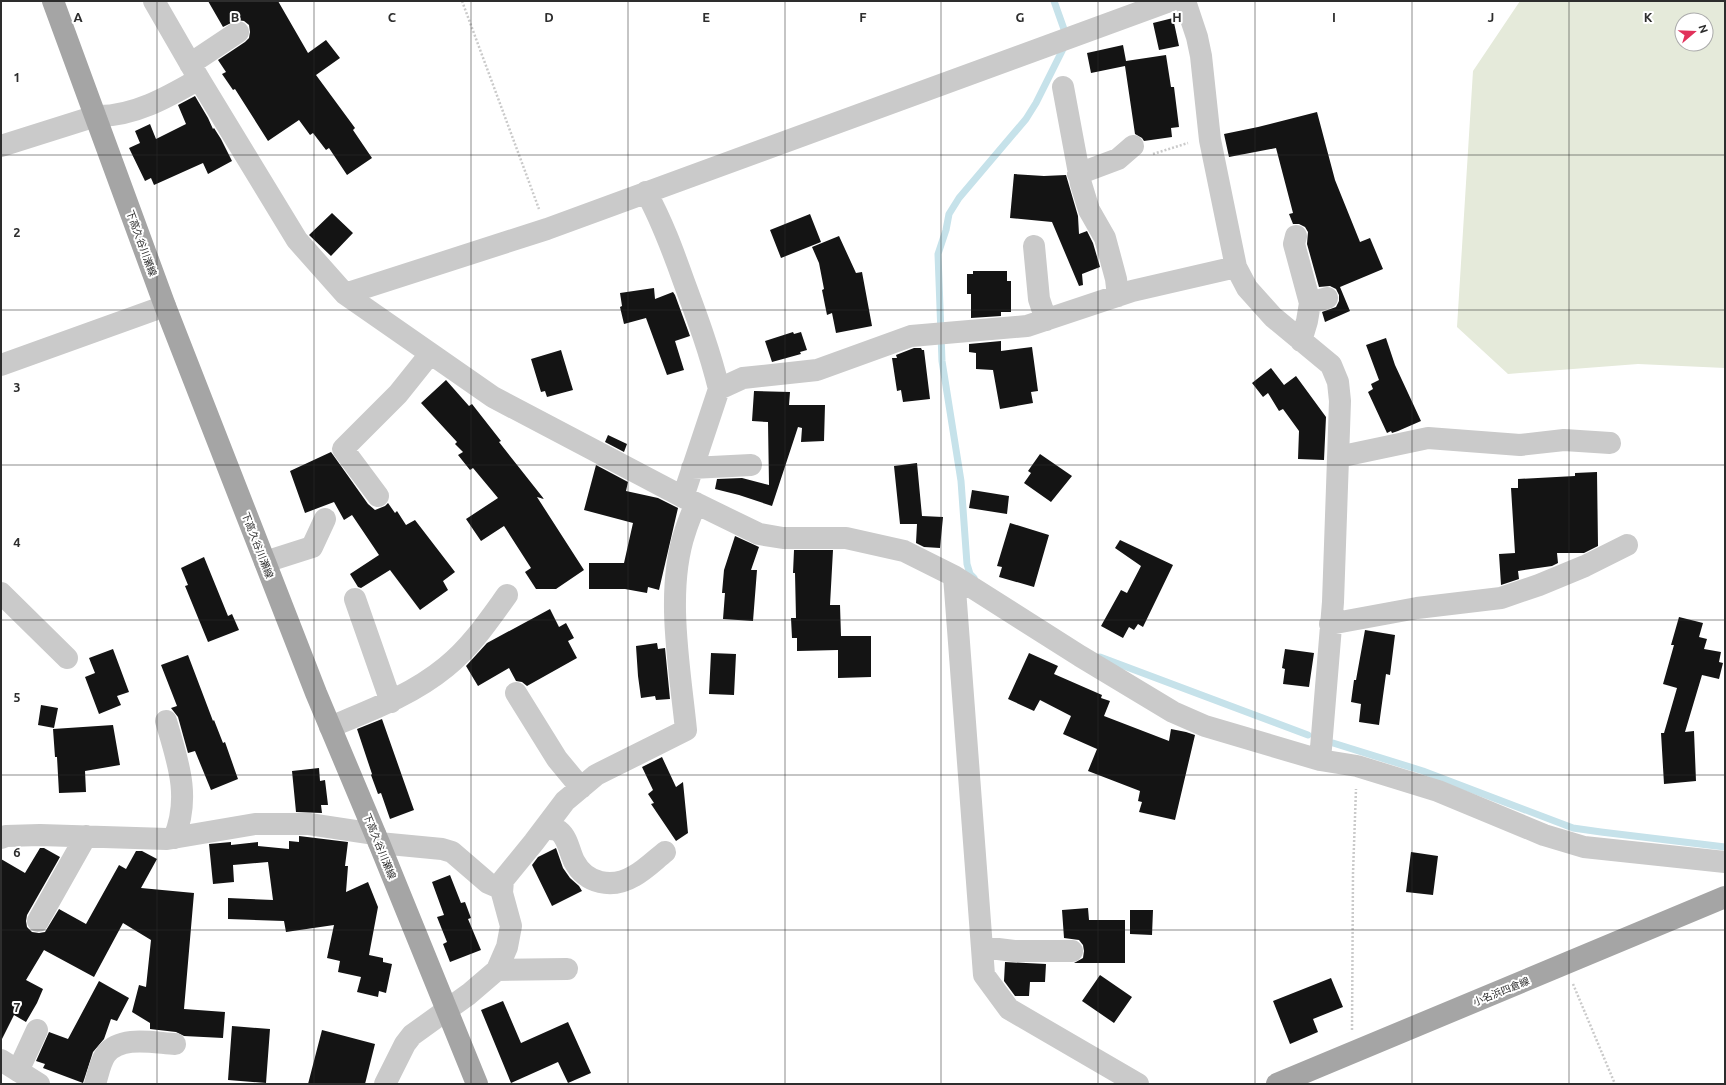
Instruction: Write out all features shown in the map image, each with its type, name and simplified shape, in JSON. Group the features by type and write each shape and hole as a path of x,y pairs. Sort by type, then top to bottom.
{"main road":[{"name":"下高久谷川瀬線","path":"53,1 165,306 265,562 330,727 477,1084"},
{"name":"小名浜四倉線","path":"1277,1084 1725,897"}],"street":[{"path":"154,1 194,71 296,240 345,294 493,397 689,500 759,534 783,538 846,538 904,551 954,576 1080,656 1174,712 1205,726 1320,760 1357,766 1438,792 1544,835 1584,847 1725,862"},
{"path":"345,294 547,229 1170,1"},
{"path":"1185,1 1197,37 1201,56 1210,137 1236,267 1247,288 1273,317 1330,365 1338,382 1340,401 1333,602 1320,760"},
{"path":"1,146 96,116 111,116 162,100 238,32"},
{"path":"1063,88 1078,174 1089,210 1105,238 1116,279 1118,296"},
{"path":"1078,174 1118,159 1132,147"},
{"path":"385,1084 405,1044 412,1035 469,994 498,970 507,947 511,926 502,892 503,880 565,801 596,775 686,730 674,610 678,565 689,500 692,468 719,389 711,356 699,322 660,218 646,192"},
{"path":"1296,236 1294,244 1318,301 1308,321 1301,341"},
{"path":"1034,246 1039,300 1046,320"},
{"path":"719,389 743,378 817,370 911,336 1027,326 1118,296 1236,267"},
{"path":"1,365 165,306"},
{"path":"378,496 343,449 398,394 430,354"},
{"path":"1338,457 1428,438 1520,445 1564,440 1610,443"},
{"path":"692,468 751,465"},
{"path":"265,562 312,547 325,519"},
{"path":"1330,624 1417,608 1501,598 1539,585 1585,566 1627,545"},
{"path":"954,576 984,975 1009,1008 1138,1084"},
{"path":"1,593 67,658"},
{"path":"330,727 391,702 426,682 447,666 484,627 507,595"},
{"path":"356,599 391,702"},
{"path":"516,693 557,759 581,788"},
{"path":"166,721 180,767 183,789 182,813 174,838"},
{"path":"1,838 6,836 27,835 174,838 255,824 309,824 452,852 488,882 502,889"},
{"path":"544,829 553,828 560,832 566,839 574,861 580,870 590,880 605,884 619,882 634,876 666,852"},
{"path":"38,921 86,836"},
{"path":"982,947 1014,951 1072,952"},
{"path":"498,970 567,969"},
{"path":"37,1030 10,1066 39,1084"},
{"path":"95,1084 105,1055 113,1048 127,1042 175,1044"}],"path":[{"path":"462,1 547,229"},
{"path":"1132,147 1140,158 1210,137"},
{"path":"1357,766 1353,873 1352,1034 1360,1049"},
{"path":"1564,965 1615,1084"}],"green space":[{"path":"1520,1 1725,1 1725,368 1638,364 1508,374 1457,327 1473,71"}],"building":[{"path":"208,1 278,1 308,53 326,40 340,58 316,75 355,128 353,130 372,158 347,175 329,148 326,150 313,133 310,135 299,120 268,141 235,89 233,90 222,74 226,72 218,60 249,38 249,25 244,21 237,20 223,27"},
{"path":"1173,18 1179,46 1159,50 1153,23"},
{"path":"1123,45 1126,61 1166,55 1171,87 1174,87 1179,127 1171,128 1172,137 1144,141 1135,134 1125,66 1091,73 1087,53"},
{"path":"195,96 213,129 214,128 221,139 232,161 208,174 203,163 154,185 151,178 145,181 129,148 140,143 135,131 150,124 156,139 186,124 178,105"},
{"path":"1317,112 1335,180 1360,242 1370,238 1383,269 1340,287 1350,311 1325,322 1322,312 1336,307 1339,301 1339,295 1336,289 1330,286 1319,287 1307,244 1308,232 1305,227 1299,224 1293,224 1289,214 1293,213 1276,148 1229,157 1224,134"},
{"path":"1014,174 1044,176 1066,175 1078,216 1079,234 1087,231 1093,243 1100,267 1082,274 1083,285 1079,286 1052,222 1010,218"},
{"path":"332,213 353,233 331,256 309,235"},
{"path":"810,214 821,242 781,258 770,230"},
{"path":"839,236 856,273 862,272 872,326 836,333 832,313 827,315 819,263 812,247"},
{"path":"973,271 1007,271 1007,281 1011,281 1011,312 1001,312 1001,316 971,318 971,294 967,294 967,274 973,274"},
{"path":"654,288 655,299 673,292 690,336 675,341 684,370 667,375 646,318 624,324 620,307 622,306 620,293"},
{"path":"793,332 794,334 801,332 807,350 800,352 801,354 772,362 765,341"},
{"path":"1386,338 1395,365 1421,421 1392,433 1391,431 1387,433 1368,392 1373,389 1371,384 1379,380 1366,345"},
{"path":"1001,341 1001,351 1032,347 1038,391 1031,392 1033,403 1000,409 993,370 976,369 976,353 969,352 969,344"},
{"path":"914,348 921,348 924,350 930,399 903,402 901,390 897,391 892,358 897,358 896,355"},
{"path":"561,350 573,390 547,397 545,391 541,392 531,359"},
{"path":"1271,368 1284,385 1296,376 1326,417 1324,460 1298,459 1299,431 1283,409 1279,411 1268,393 1263,397 1252,383"},
{"path":"446,380 469,406 472,404 501,441 499,442 544,499 537,497 584,570 556,589 536,589 525,572 531,568 504,526 481,541 466,519 498,498 473,468 470,470 458,455 463,452 455,444 457,442 421,403"},
{"path":"754,391 790,392 789,405 825,405 824,441 801,442 802,428 798,427 772,506 715,489 717,479 742,478 769,485 768,422 752,421"},
{"path":"608,435 627,444 624,452 605,442"},
{"path":"331,452 368,504 375,510 385,506 388,503 395,513 397,511 406,525 415,520 455,572 443,581 448,590 420,610 390,570 361,588 358,587 350,574 379,555 352,515 344,520 334,502 305,513 290,471"},
{"path":"1040,454 1072,476 1051,502 1024,483 1031,473 1028,471"},
{"path":"917,463 922,516 943,517 940,548 924,547 916,543 917,524 900,524 894,466"},
{"path":"596,465 628,482 626,491 658,498 678,508 659,590 648,587 647,593 625,589 589,589 589,563 624,563 633,523 584,510"},
{"path":"1597,472 1598,546 1584,553 1557,553 1558,563 1552,566 1518,571 1519,579 1501,585 1499,554 1515,553 1511,488 1518,488 1518,479 1575,476 1575,473"},
{"path":"972,490 1009,496 1007,514 969,508"},
{"path":"1010,523 1049,535 1034,587 999,577 1002,567 997,566"},
{"path":"735,536 759,547 751,570 757,570 753,621 723,619 725,593 722,593 724,570"},
{"path":"1120,540 1173,565 1143,627 1138,624 1134,630 1129,627 1123,638 1101,626 1121,590 1127,593 1141,566 1115,548"},
{"path":"794,550 833,550 830,605 840,605 841,636 871,636 871,677 838,678 838,650 797,651 797,638 792,638 791,618 796,618 795,573 793,573"},
{"path":"204,557 228,616 232,614 239,630 208,642 185,586 188,585 181,568"},
{"path":"550,609 559,627 566,623 574,638 568,641 577,658 527,686 522,682 516,681 509,668 478,686 466,666 487,643"},
{"path":"1679,617 1703,623 1699,637 1707,639 1704,649 1721,652 1719,662 1723,663 1719,679 1702,675 1685,732 1694,731 1696,781 1664,784 1661,733 1664,733 1677,688 1663,684 1674,645 1671,645"},
{"path":"1365,630 1395,635 1390,675 1386,674 1379,725 1359,722 1361,704 1351,702 1354,680 1356,680"},
{"path":"657,643 658,649 665,648 670,699 656,700 655,696 641,698 636,646"},
{"path":"113,649 129,692 117,696 121,705 99,714 85,677 95,673 89,658"},
{"path":"1285,649 1314,653 1309,687 1283,684 1285,669 1282,668"},
{"path":"711,653 736,654 734,695 709,694"},
{"path":"1029,653 1058,666 1054,674 1102,695 1101,698 1110,701 1104,716 1169,741 1171,729 1195,735 1175,820 1139,812 1142,802 1138,801 1140,791 1088,771 1097,749 1063,734 1071,716 1040,700 1034,711 1008,699"},
{"path":"188,655 213,721 214,720 223,743 225,742 238,779 211,790 195,751 188,753 178,717 171,708 177,706 161,665"},
{"path":"41,705 58,708 54,728 38,725"},
{"path":"382,719 414,810 390,819 381,793 378,794 371,775 372,774 357,729"},
{"path":"113,725 120,765 85,771 86,792 59,793 57,757 55,757 53,729"},
{"path":"662,757 676,787 683,782 688,833 676,841 651,804 654,803 648,794 653,790 642,767"},
{"path":"319,768 320,781 325,780 328,805 321,805 322,813 296,812 292,771"},
{"path":"299,836 348,842 345,866 348,866 346,892 368,882 378,907 369,955 383,958 383,962 392,964 386,993 379,991 378,997 357,992 361,977 338,972 340,961 327,958 334,925 286,932 284,921 228,919 228,898 273,900 268,862 233,865 234,882 213,884 209,844 231,842 231,845 258,842 258,846 289,849 289,841 299,842"},
{"path":"40,848 44,848 60,857 27,915 27,927 32,932 45,932 59,909 86,924 119,865 126,869 136,851 142,851 157,859 141,888 194,893 184,1009 225,1012 223,1038 184,1036 176,1032 150,1029 150,1023 132,1012 139,985 146,987 151,940 123,923 94,977 44,950 26,980 43,989 37,1003 26,1022 14,1015 1,1041 1,859 25,873"},
{"path":"556,848 563,868 582,891 552,906 532,865 538,857"},
{"path":"1411,852 1438,856 1433,895 1406,892"},
{"path":"450,875 461,903 465,902 471,918 468,919 481,950 450,962 443,944 447,942 437,917 444,915 432,882"},
{"path":"1088,908 1089,920 1125,920 1125,963 1074,963 1083,958 1083,945 1079,940 1064,938 1062,910"},
{"path":"1130,910 1153,910 1152,935 1130,934"},
{"path":"1005,962 1046,964 1045,982 1030,982 1029,996 1015,996 1004,981"},
{"path":"1100,975 1132,997 1114,1023 1082,1001"},
{"path":"1331,978 1343,1007 1313,1019 1318,1032 1290,1044 1273,1001"},
{"path":"99,981 129,998 117,1021 111,1019 104,1039 93,1052 83,1083 43,1068 45,1064 36,1061 49,1032 68,1039"},
{"path":"503,1001 521,1043 568,1022 591,1073 568,1083 558,1062 511,1083 481,1010"},
{"path":"232,1026 270,1029 266,1083 228,1080"},
{"path":"322,1030 375,1044 365,1084 308,1084"}],"waterway":[{"path":"974,578 970,574 967,564 961,481 942,361 938,254 946,230 949,214 959,198 1026,119 1036,103 1065,45 1065,32 1054,1"},
{"path":"1100,657 1308,735"},
{"path":"1333,743 1423,771 1573,828 1725,847"}]}
